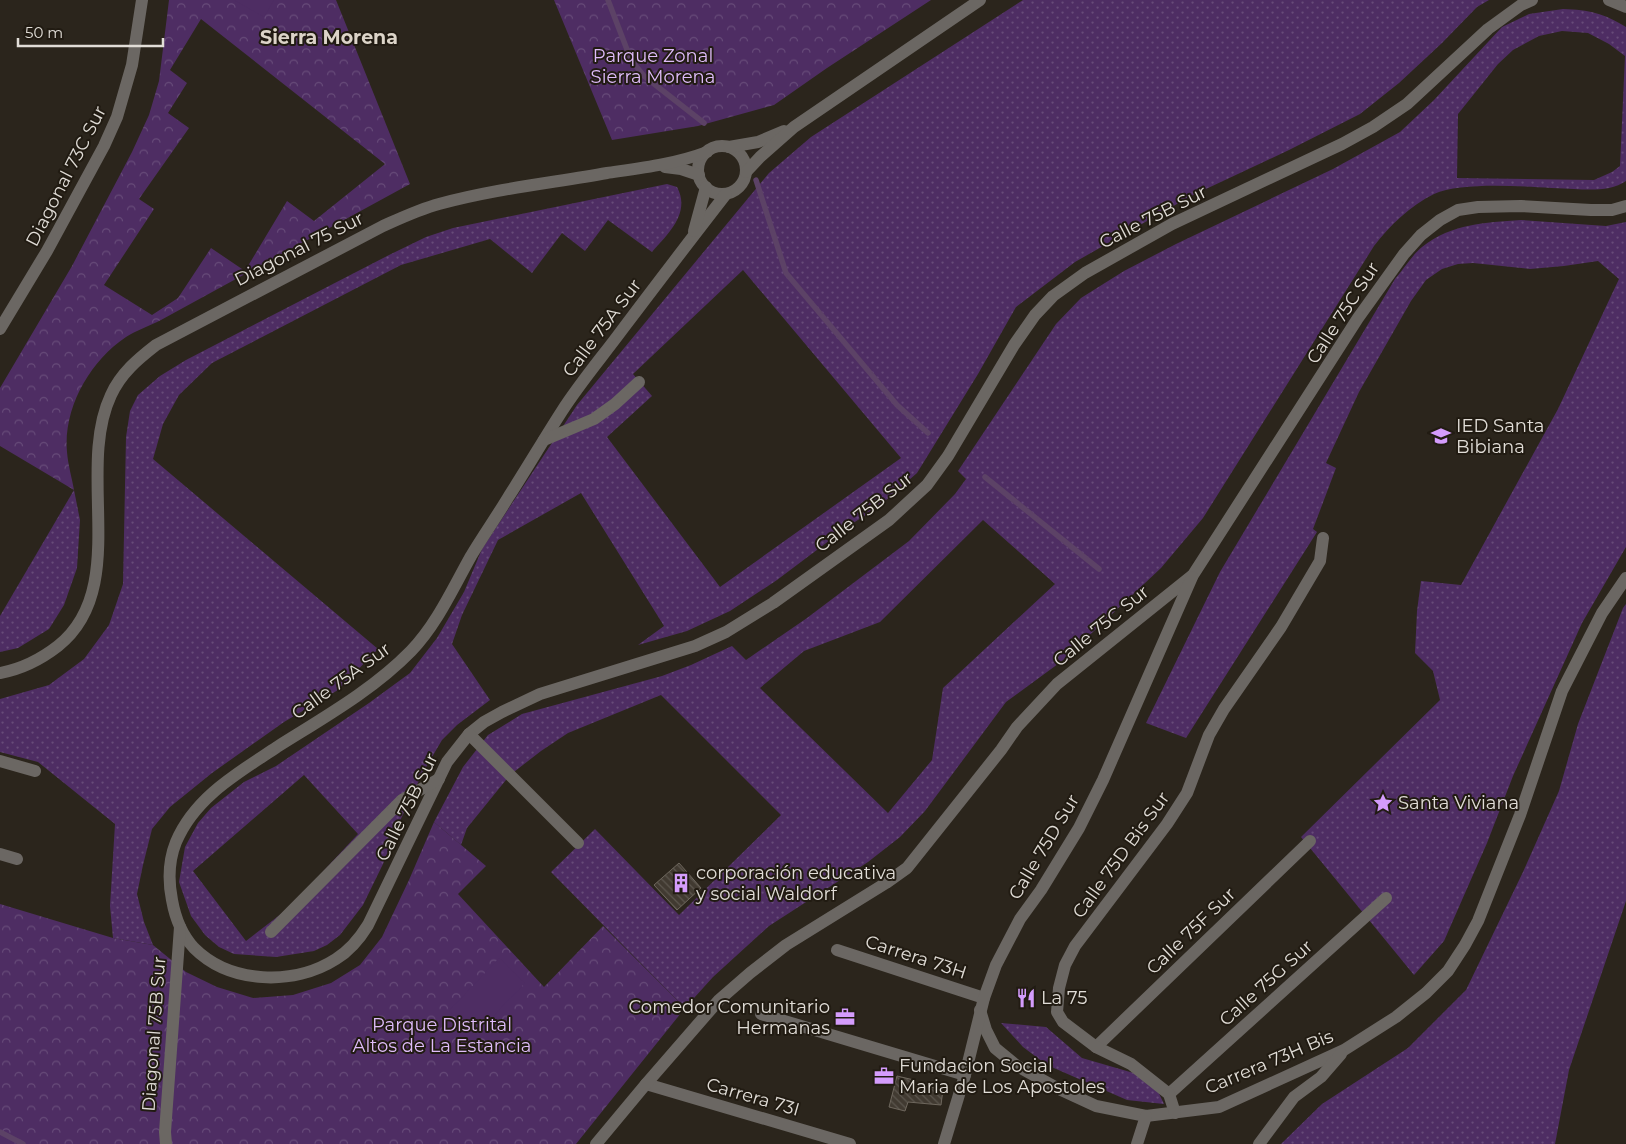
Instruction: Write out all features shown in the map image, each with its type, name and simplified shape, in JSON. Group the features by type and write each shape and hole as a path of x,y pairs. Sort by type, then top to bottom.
{"street":[{"name":"Diagonal 73C Sur","path":"0,329 94,167 114,124 130,73 142,0"},
{"path":"746,172 794,127 980,0"},
{"name":"Calle 75B Sur","path":"180,927 192,946 208,960 237,973 279,978 324,965 338,958 360,937 376,910 448,762 470,734 484,722 540,694 687,649 726,632 773,603 889,520 927,485 948,456 1014,344 1035,315 1053,296 1085,273 1172,224 1342,144 1373,127 1407,104 1488,30 1521,4 1532,0"},
{"path":"1609,0 1626,7"},
{"path":"729,148 758,142 794,127"},
{"path":"721,146 729,148 736,151 742,157 746,172 744,180 733,192 718,194 706,187 699,175 699,165 707,152 721,146"},
{"name":"Diagonal 75 Sur","path":"0,673 12,671 44,657 66,640 84,615 94,588 97,556 99,444 103,419 110,395 122,376 139,358 156,345 383,226 412,213 439,204 488,193 655,166 707,152"},
{"name":"Diagonal 75 Sur","path":"655,166 699,175"},
{"name":"Calle 75A Sur","path":"690,240 706,187"},
{"name":"Calle 75A Sur","path":"180,927 174,911 168,881 169,866 175,844 195,809 209,795 244,768 372,684 412,650 435,619 472,555 574,394 726,194"},
{"name":"Calle 75C Sur","path":"596,1144 719,1000 786,945 907,868 1001,750 1017,727 1057,684 1193,575 1363,311 1404,254 1421,235 1440,220 1458,210 1478,206 1612,210 1626,206"},
{"path":"544,440 594,419 615,404 639,382"},
{"name":"Calle 75D Bis Sur","path":"1096,1047 1063,1022 1057,1012 1059,988 1065,965 1075,946 1167,824 1186,793 1209,735 1281,627 1320,561 1323,538"},
{"name":"Calle 75D Sur","path":"944,1144 965,1075 982,1004 996,965 1007,942 1079,828 1103,780 1193,575"},
{"name":"Carrera 73H Bis","path":"982,1004 986,1030 995,1048 1017,1066 1057,1088 1096,1106 1146,1116 1219,1107 1344,1050 1396,1017 1426,993 1448,971 1478,921 1520,815 1562,691 1602,613 1626,578"},
{"path":"470,734 578,843"},
{"path":"0,761 35,770"},
{"path":"271,932 402,800 439,779"},
{"name":"Calle 75F Sur","path":"1096,1047 1310,841"},
{"path":"0,854 17,859"},
{"name":"Calle 75G Sur","path":"1169,1094 1386,898"},
{"name":"Diagonal 75B Sur","path":"166,1144 165,1132 180,927"},
{"name":"Carrera 73H","path":"837,950 982,1004"},
{"path":"761,1014 965,1075"},
{"path":"1096,1047 1131,1064 1169,1094 1175,1113"},
{"path":"1259,1144 1294,1097 1321,1076 1344,1050"},
{"name":"Carrera 73I","path":"646,1084 850,1144"},
{"path":"1137,1144 1146,1116"}],"green space":[{"path":"169,0 336,0 410,184 161,320 126,337 113,347 90,372 74,403 69,419 67,452 74,490 0,446 0,388 72,266 132,152 149,115 159,81","holes":["201,19 385,164 314,221 287,201 245,271 211,248 178,298 152,315 104,285 154,209 139,199 189,128 168,113 187,83 170,70"]},
{"path":"234,0 274,0 264,17"},
{"name":"Parque Zonal Sierra Morena","path":"554,0 931,0 774,105 698,126 612,140"},
{"path":"1023,0 1489,0 1477,7 1399,83 1360,114 1191,196 1075,262 1016,307 978,374 917,473 877,508 850,525 777,580 730,611 687,631 638,645 664,626 581,493 498,540 462,615 452,644 490,700 457,725 442,740 422,774 363,905 340,935 327,945 314,951 276,957 234,954 219,947 205,935 191,916 179,882 185,847 198,823 211,808 244,782 276,766 410,673 437,638 464,592 482,549 577,405 769,173 811,137","holes":["743,270 901,458 720,587 607,437 652,396 633,374","304,775 358,834 290,907 246,941 193,871"]},
{"path":"1563,9 1581,10 1603,15 1626,27 1626,181 1614,187 1594,190 1502,186 1464,187 1434,194 1417,204 1401,217 1374,246 1203,518 1161,568 1062,661 1006,702 925,811 900,837 868,862 769,926 713,977 685,1008 551,872 595,829 679,915 781,815 661,695 568,733 541,751 510,775 467,828 461,845 434,822 463,767 488,735 522,714 662,676 732,646 746,660 807,618 909,541 955,494 966,479 958,471 1056,324 1081,298 1124,271 1333,169 1400,132 1434,100 1502,27 1529,14","holes":["1562,31 1588,33 1609,44 1625,56 1620,166 1594,180 1457,178 1458,114 1498,64 1513,50 1539,36","983,520 1055,584 943,688 932,760 888,813 760,688 804,651 880,622"]},
{"path":"667,184 677,187 681,197 681,206 676,222 671,230 652,252 608,220 585,251 562,233 532,273 490,239 401,265 212,363 179,395 163,424 153,459 378,649 338,690 284,722 212,773 170,807 152,829 137,894 144,922 153,945 113,938 110,906 115,824 38,762 0,752 0,699 49,685 84,659 109,625 123,584 126,437 130,411 138,395 160,376 186,360 426,237 453,228"},
{"path":"1521,220 1606,226 1626,222 1626,547 1582,623 1513,776 1487,843 1444,941 1414,975 1301,837 1440,700 1433,671 1415,653 1421,581 1461,585 1558,409 1619,279 1598,261 1530,269 1473,263 1458,264 1442,269 1426,280 1411,301 1359,392 1326,463 1336,468 1313,529 1317,532 1186,738 1146,723 1220,572 1395,279 1418,250 1445,233 1469,226"},
{"path":"74,490 80,520 77,568 64,605 49,629 18,648 0,652 0,616"},
{"path":"1626,604 1626,901 1569,1070 1555,1144 1281,1144 1322,1104 1408,1048 1466,990 1523,872 1559,791 1578,724"},
{"name":"Parque Distrital Altos de La Estancia","path":"434,822 486,866 458,894 544,987 603,926 685,1008 576,1144 0,1144 0,904 113,938 153,945 186,972 217,987 253,998 293,995 331,983 360,965 382,937"},
{"path":"499,958 525,983 475,1035 449,1011"},
{"path":"1001,1023 1046,1027 1082,1058 1137,1074 1154,1083 1164,1104 1127,1100 1047,1065 1023,1047"}],"building":[{"name":"corporación educativa y social Waldorf","path":"679,863 701,888 677,910 654,885"},
{"path":"897,1076 914,1080 912,1085 943,1089 941,1105 908,1102 905,1111 889,1107"}],"waterway":[{"path":"608,0 631,60 644,76 704,123"},
{"path":"756,180 786,273 897,405 928,433"},
{"path":"985,477 1099,569"},
{"path":"0,1132 23,1144"}],"place":[{"name":"IED Santa Bibiana","path":"1441,436"},
{"name":"Santa Viviana","path":"1383,803"},
{"name":"corporación educativa y social Waldorf","path":"681,883"},
{"name":"La 75","path":"1026,998"},
{"name":"Comedor Comunitario Hermanas","path":"845,1017"},
{"name":"Fundacion Social Maria de Los Apostoles","path":"884,1076"}],"district":[{"name":"Sierra Morena","path":"329,37"}]}
